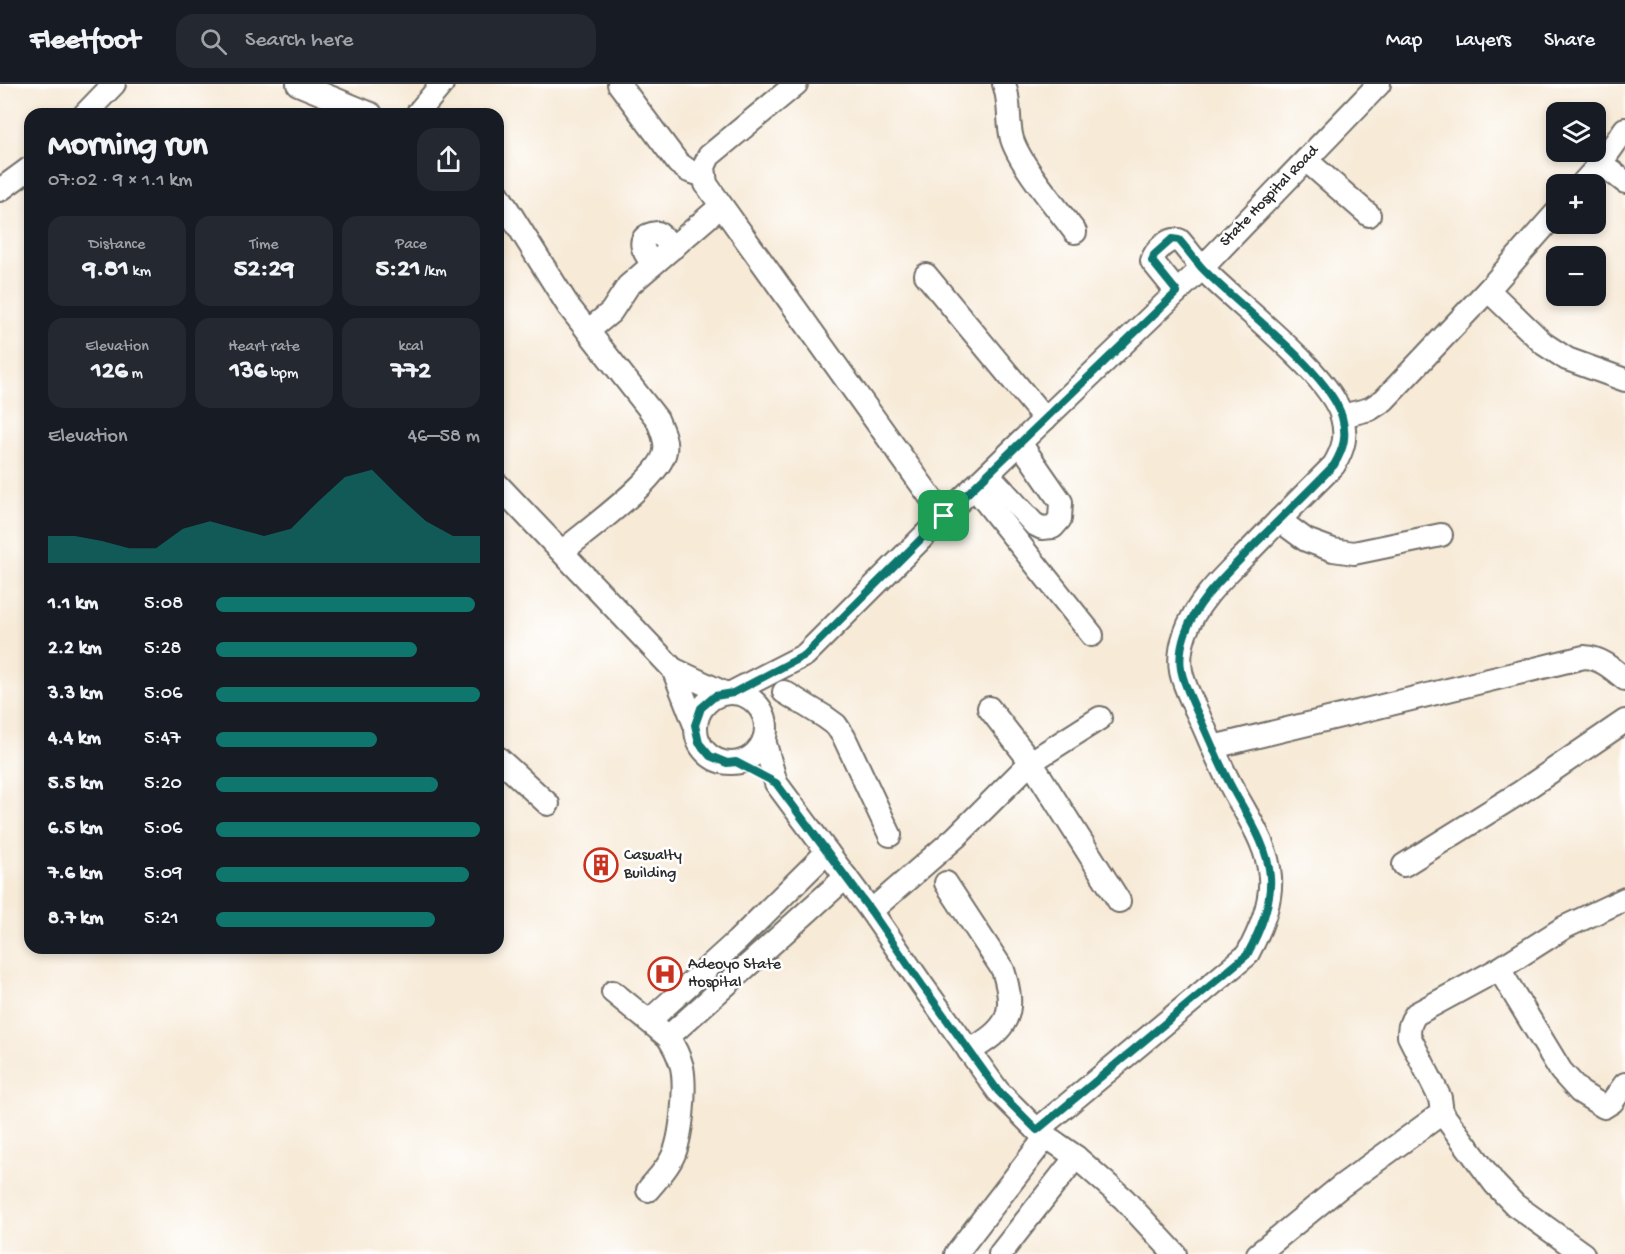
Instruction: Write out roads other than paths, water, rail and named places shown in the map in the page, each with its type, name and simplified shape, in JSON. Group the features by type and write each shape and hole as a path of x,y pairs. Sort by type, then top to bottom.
{"street":[{"path":"91,108 114,84"},
{"path":"298,84 356,108"},
{"path":"422,108 442,84"},
{"path":"620,84 678,163 689,171 705,176"},
{"path":"796,84 709,156 704,167 706,184 944,516"},
{"path":"1004,84 1008,98 1009,127 1013,142 1022,159 1075,232"},
{"name":"State Hospital Road","path":"729,693 805,655 944,516 1202,268 1380,84"},
{"path":"1591,174 1625,129"},
{"path":"1306,160 1368,215"},
{"path":"1601,163 1625,182"},
{"path":"0,190 24,172"},
{"path":"504,203 569,307 657,419 664,435 665,451 658,469 563,551"},
{"path":"588,331 611,312 628,286 653,264 642,251 642,242 646,237 658,233 674,247 722,206"},
{"path":"1342,416 1371,409 1384,400 1488,290 1546,224"},
{"path":"956,1254 1041,1134 1247,955 1256,940 1269,897 1270,877 1259,838 1227,779 1184,682 1179,664 1185,634 1193,616 1217,583 1334,465 1344,447 1345,432 1342,416 1332,397 1307,366 1202,268 1176,239 1170,240 1154,255 1153,263 1177,292"},
{"path":"926,274 1045,419"},
{"path":"1488,290 1544,344 1567,359 1625,380"},
{"path":"981,480 1034,524 1042,528 1053,527 1060,519 1061,502 1020,443"},
{"path":"981,480 1092,635"},
{"path":"504,491 673,669 704,750 718,760 736,762 776,783"},
{"path":"1280,520 1306,540 1333,550 1354,553 1441,535"},
{"path":"736,762 753,755 805,655"},
{"path":"1213,747 1584,657 1595,657 1612,667 1625,679"},
{"path":"673,669 729,693 752,699 764,715 765,732 776,783 871,911 998,1091 1041,1134 1076,1157 1124,1199 1175,1254"},
{"path":"784,692 836,725 844,737 890,835"},
{"path":"695,725 701,708 708,701 729,693"},
{"path":"989,708 1031,762 1119,901"},
{"path":"871,911 956,837 1031,762 1100,718"},
{"path":"1404,865 1521,792 1625,721"},
{"path":"504,764 548,804"},
{"path":"650,1020 737,941 827,852"},
{"path":"668,1037 846,878"},
{"path":"946,883 1003,970 1008,986 1010,1006 1005,1022 993,1038 969,1051"},
{"path":"1583,1254 1515,1205 1495,1184 1442,1113 1440,1098 1410,1036 1410,1021 1416,1014 1499,969 1565,927 1625,899"},
{"path":"1499,969 1561,1071 1580,1092 1604,1107 1612,1102 1625,1084"},
{"path":"613,992 668,1037 682,1068 683,1101 679,1136 673,1157 648,1191"},
{"path":"1258,1254 1340,1186 1442,1113"},
{"path":"1000,1254 1076,1157"}],"place":[{"name":"Casualty Building","path":"601,865"},
{"name":"Adeoyo State Hospital","path":"665,974"}]}
